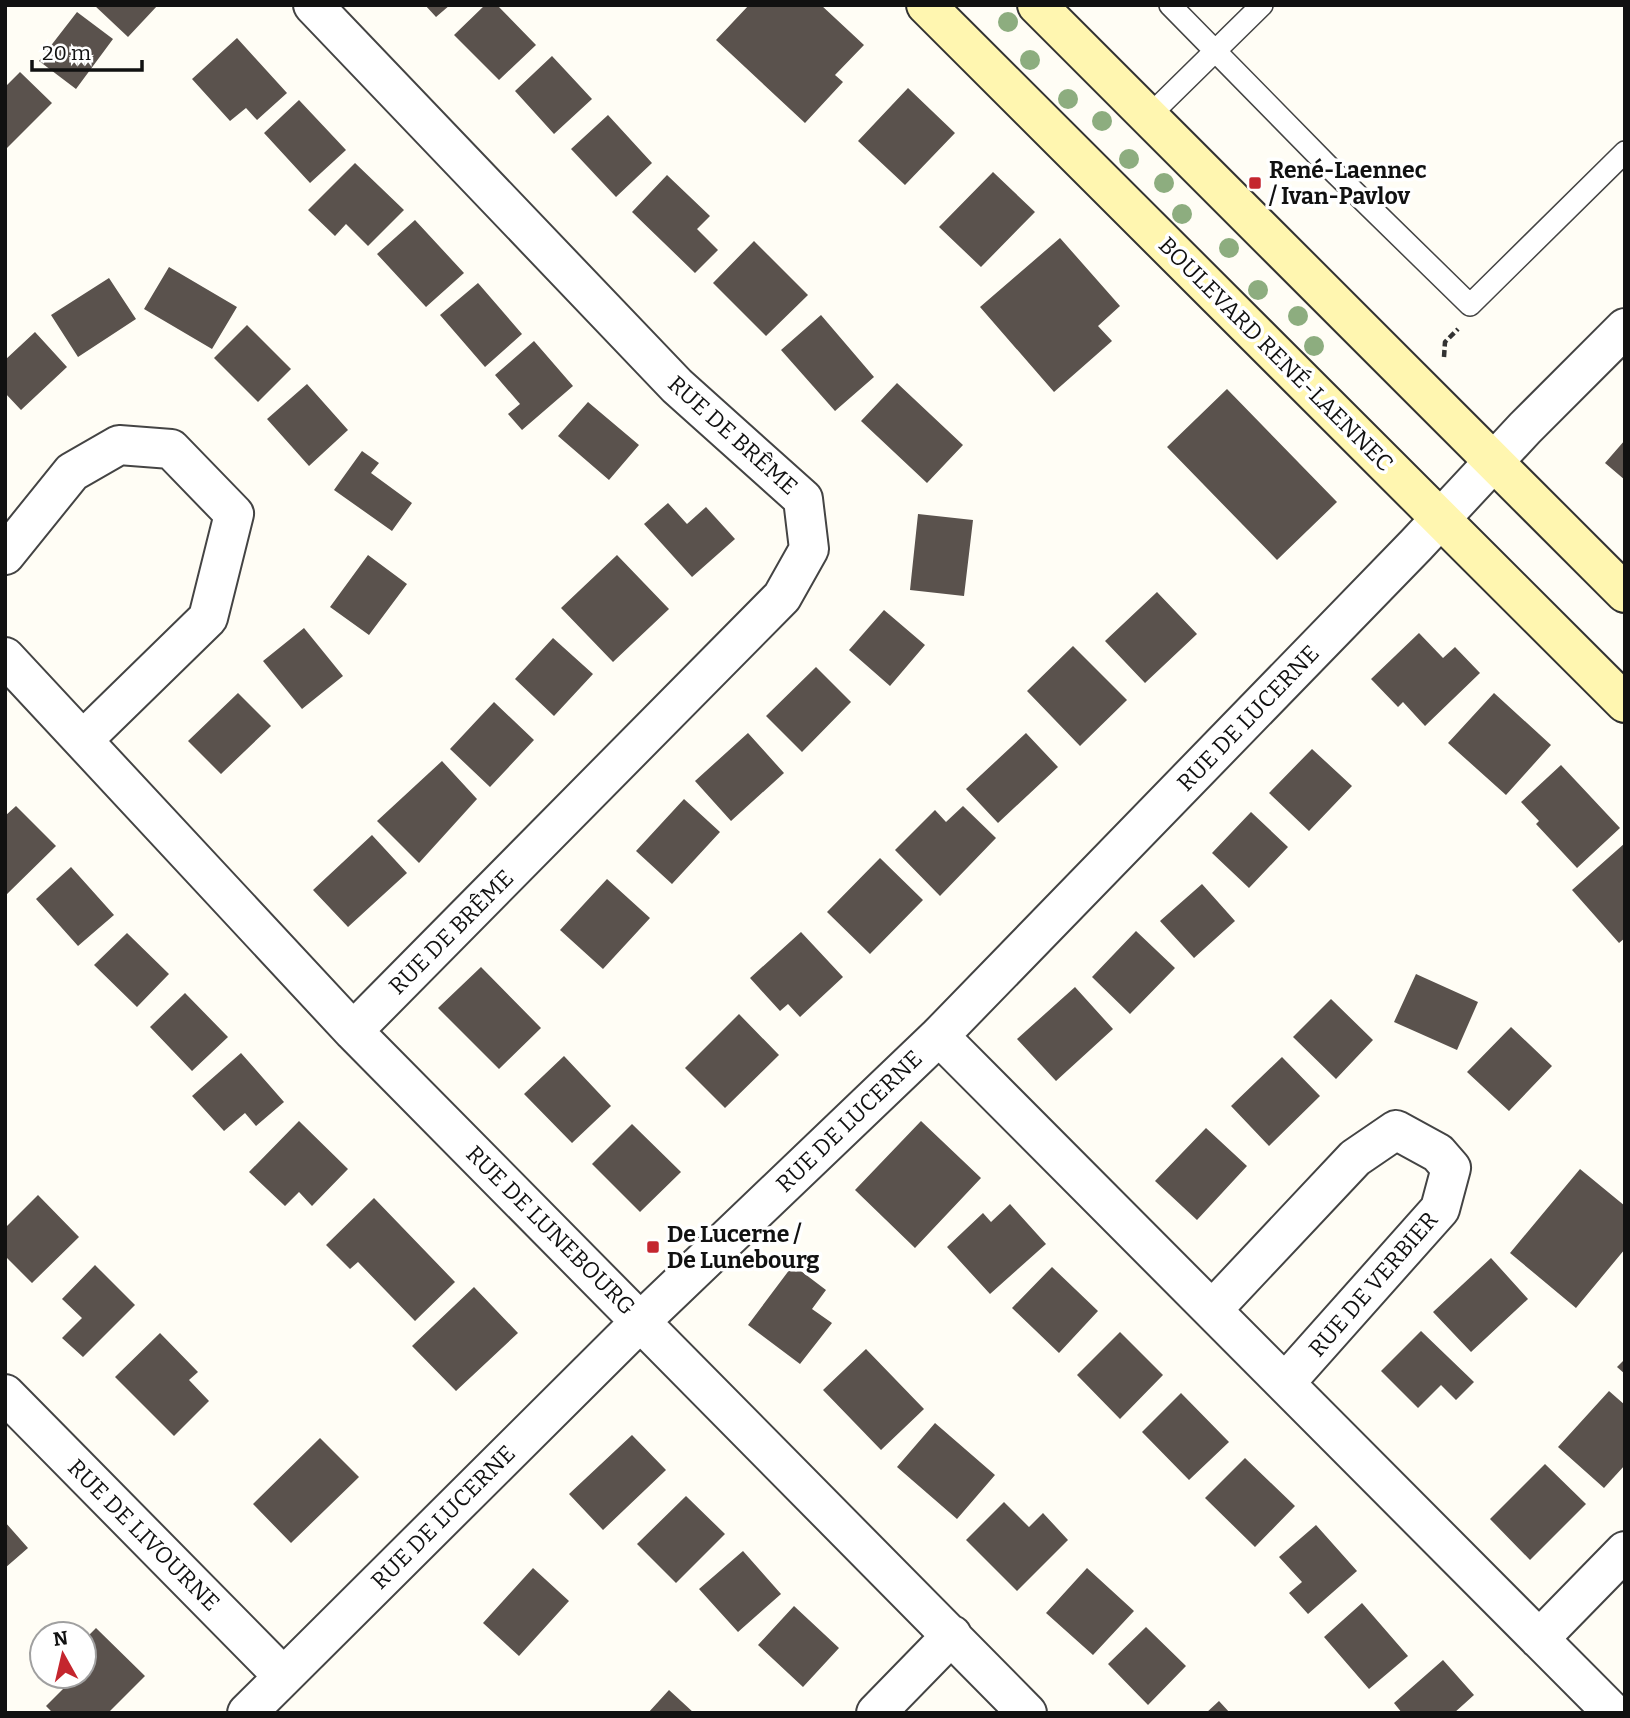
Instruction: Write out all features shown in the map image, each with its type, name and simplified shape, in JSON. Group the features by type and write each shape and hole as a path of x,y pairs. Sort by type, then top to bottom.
{"street":[{"name":"RUE DE BRÊME","path":"313,5 677,386 803,499 809,549 782,597 353,1031"},
{"name":"BOULEVARD RENÉ-LAENNEC","path":"926,5 1625,702"},
{"path":"1037,5 1625,593"},
{"name":"RUE DE LUCERNE","path":"247,1713 641,1321 939,1036 1441,519 1492,462 1625,328"},
{"path":"5,555 72,472 119,444 170,449 234,514 208,618 83,740"},
{"name":"RUE DE LUNEBOURG","path":"5,657 353,1031 1027,1713"},
{"path":"939,1036 1539,1639 1614,1700"},
{"name":"RUE DE VERBIER","path":"1212,1310 1355,1158 1396,1130 1438,1153 1451,1168 1440,1209 1285,1383"},
{"name":"RUE DE LIVOURNE","path":"5,1394 284,1676"},
{"path":"1539,1639 1625,1551"},
{"path":"876,1713 951,1635"}],"lane":[{"path":"1170,5 1335,173 1470,305 1625,152"},
{"path":"1148,117 1262,5"}],"path":[{"path":"1444,362 1445,342 1467,321 1470,305"}],"building":[{"path":"94,5 158,5 128,37"},
{"path":"425,5 450,5 436,17"},
{"path":"485,5 497,5 536,45 499,80 454,35"},
{"path":"749,5 821,5 864,45 835,75 843,82 805,123 716,40"},
{"path":"77,12 113,39 76,89 39,61"},
{"path":"237,38 287,93 257,120 246,108 230,121 192,79"},
{"path":"552,56 592,99 554,134 515,91"},
{"path":"20,72 52,103 5,150 5,87"},
{"path":"908,88 955,133 905,185 858,141"},
{"path":"299,100 346,150 310,183 264,133"},
{"path":"608,115 652,163 616,197 571,149"},
{"path":"355,163 404,210 368,246 346,224 335,236 308,210"},
{"path":"993,172 1035,212 981,267 939,227"},
{"path":"667,175 710,216 697,229 718,250 695,273 632,212"},
{"path":"415,220 464,273 426,307 377,254"},
{"path":"1060,238 1120,306 1098,326 1112,341 1054,392 980,307"},
{"path":"754,241 808,295 766,336 713,283"},
{"path":"169,267 237,307 212,349 144,309"},
{"path":"109,278 136,319 78,357 51,315"},
{"path":"478,283 522,334 485,367 440,315"},
{"path":"821,315 874,377 835,411 781,350"},
{"path":"247,325 291,369 258,402 214,358"},
{"path":"35,332 67,367 21,410 5,393 5,360"},
{"path":"534,341 573,386 522,430 508,414 520,404 495,375"},
{"path":"897,383 963,445 927,483 861,421"},
{"path":"307,384 348,430 309,466 267,419"},
{"path":"1227,389 1337,502 1277,560 1167,447"},
{"path":"588,402 639,445 609,480 558,436"},
{"path":"1625,440 1625,480 1605,463"},
{"path":"362,451 379,463 371,473 412,503 392,531 334,490"},
{"path":"668,503 687,524 706,507 735,539 692,577 644,524"},
{"path":"918,514 973,520 964,596 910,590"},
{"path":"368,555 407,584 369,635 330,607"},
{"path":"617,555 669,609 613,662 561,608"},
{"path":"1157,592 1197,634 1145,683 1105,641"},
{"path":"884,610 925,645 890,686 849,650"},
{"path":"304,628 343,676 302,709 263,661"},
{"path":"1419,633 1443,658 1455,647 1480,673 1425,726 1403,702 1398,707 1371,679"},
{"path":"553,638 593,674 554,716 515,679"},
{"path":"1073,646 1127,700 1080,746 1027,691"},
{"path":"816,667 851,702 802,752 766,716"},
{"path":"238,693 271,726 221,774 188,741"},
{"path":"1494,693 1551,745 1506,795 1448,743"},
{"path":"494,702 534,740 490,787 450,749"},
{"path":"748,733 784,773 731,821 695,781"},
{"path":"1026,733 1058,767 998,823 966,789"},
{"path":"1312,749 1352,786 1309,831 1269,793"},
{"path":"442,761 477,799 419,863 377,821"},
{"path":"1561,765 1620,828 1577,868 1536,824 1539,821 1521,802"},
{"path":"684,799 720,832 672,884 636,851"},
{"path":"16,806 56,846 5,896 5,816"},
{"path":"963,806 996,838 940,896 895,850 935,810 946,822"},
{"path":"1251,812 1288,847 1249,888 1212,853"},
{"path":"372,835 407,873 348,927 313,890"},
{"path":"1625,843 1625,938 1619,943 1572,890"},
{"path":"880,858 923,900 870,954 827,912"},
{"path":"71,867 114,915 78,946 36,899"},
{"path":"607,879 650,918 603,969 560,930"},
{"path":"1202,884 1235,921 1194,958 1160,921"},
{"path":"1136,931 1175,968 1130,1014 1092,977"},
{"path":"801,932 843,977 800,1017 788,1004 780,1011 750,978"},
{"path":"127,933 169,974 137,1007 94,965"},
{"path":"481,967 541,1028 499,1069 438,1008"},
{"path":"1416,974 1478,1002 1457,1050 1394,1022"},
{"path":"1075,987 1113,1029 1056,1081 1017,1039"},
{"path":"185,993 228,1037 192,1071 150,1027"},
{"path":"1331,999 1373,1040 1336,1079 1293,1037"},
{"path":"739,1014 779,1055 725,1108 685,1068"},
{"path":"1511,1027 1552,1066 1509,1111 1467,1072"},
{"path":"241,1053 284,1102 256,1126 245,1113 224,1131 192,1096"},
{"path":"564,1056 611,1106 572,1143 524,1094"},
{"path":"1282,1057 1320,1096 1269,1146 1231,1106"},
{"path":"299,1121 348,1169 312,1206 299,1192 285,1206 249,1172"},
{"path":"921,1121 981,1178 915,1248 855,1190"},
{"path":"632,1124 681,1172 640,1212 592,1164"},
{"path":"1206,1128 1247,1166 1197,1220 1155,1181"},
{"path":"1580,1169 1625,1206 1625,1249 1576,1308 1510,1253"},
{"path":"38,1195 79,1237 32,1283 5,1256 5,1228"},
{"path":"374,1198 455,1282 415,1321 358,1262 350,1269 326,1245"},
{"path":"1010,1204 1046,1244 990,1294 947,1247 983,1213 991,1222"},
{"path":"1491,1258 1528,1299 1471,1352 1433,1312"},
{"path":"95,1265 135,1305 83,1357 62,1338 82,1318 62,1299"},
{"path":"793,1265 826,1290 812,1309 832,1323 800,1364 748,1325"},
{"path":"1052,1267 1098,1311 1059,1353 1012,1308"},
{"path":"474,1287 518,1333 456,1391 412,1346"},
{"path":"1421,1331 1474,1382 1456,1400 1441,1385 1418,1408 1381,1371"},
{"path":"1120,1332 1163,1375 1120,1419 1077,1375"},
{"path":"160,1333 198,1372 189,1380 209,1401 174,1436 115,1377"},
{"path":"866,1349 924,1409 881,1450 823,1390"},
{"path":"1625,1359 1625,1374 1617,1367"},
{"path":"1609,1391 1625,1405 1625,1465 1604,1488 1558,1447"},
{"path":"1181,1393 1229,1442 1189,1480 1142,1432"},
{"path":"935,1423 995,1475 957,1519 897,1467"},
{"path":"632,1435 666,1470 603,1530 569,1494"},
{"path":"320,1438 359,1477 291,1543 253,1504"},
{"path":"1245,1458 1295,1506 1255,1547 1205,1498"},
{"path":"1545,1464 1586,1504 1530,1560 1490,1519"},
{"path":"686,1496 725,1534 676,1583 637,1544"},
{"path":"1004,1502 1029,1527 1043,1513 1068,1540 1017,1591 966,1540"},
{"path":"5,1522 28,1548 5,1568"},
{"path":"1316,1525 1357,1571 1308,1614 1289,1593 1302,1582 1279,1557"},
{"path":"743,1551 781,1594 738,1632 699,1589"},
{"path":"533,1568 569,1601 519,1656 483,1623"},
{"path":"1087,1568 1134,1611 1093,1655 1046,1613"},
{"path":"1362,1603 1408,1656 1369,1689 1324,1637"},
{"path":"794,1606 839,1648 803,1687 758,1645"},
{"path":"1146,1627 1186,1666 1148,1705 1108,1664"},
{"path":"98,1630 145,1676 108,1713 53,1713 46,1706 62,1690 98,1690"},
{"path":"1443,1660 1474,1695 1454,1713 1402,1713 1394,1703"},
{"path":"669,1690 694,1713 648,1713"},
{"path":"1219,1701 1230,1713 1206,1713"}],"place":[{"name":"René-Laennec / Ivan-Pavlov","path":"1255,183"},
{"name":"De Lucerne / De Lunebourg","path":"653,1247"}]}
